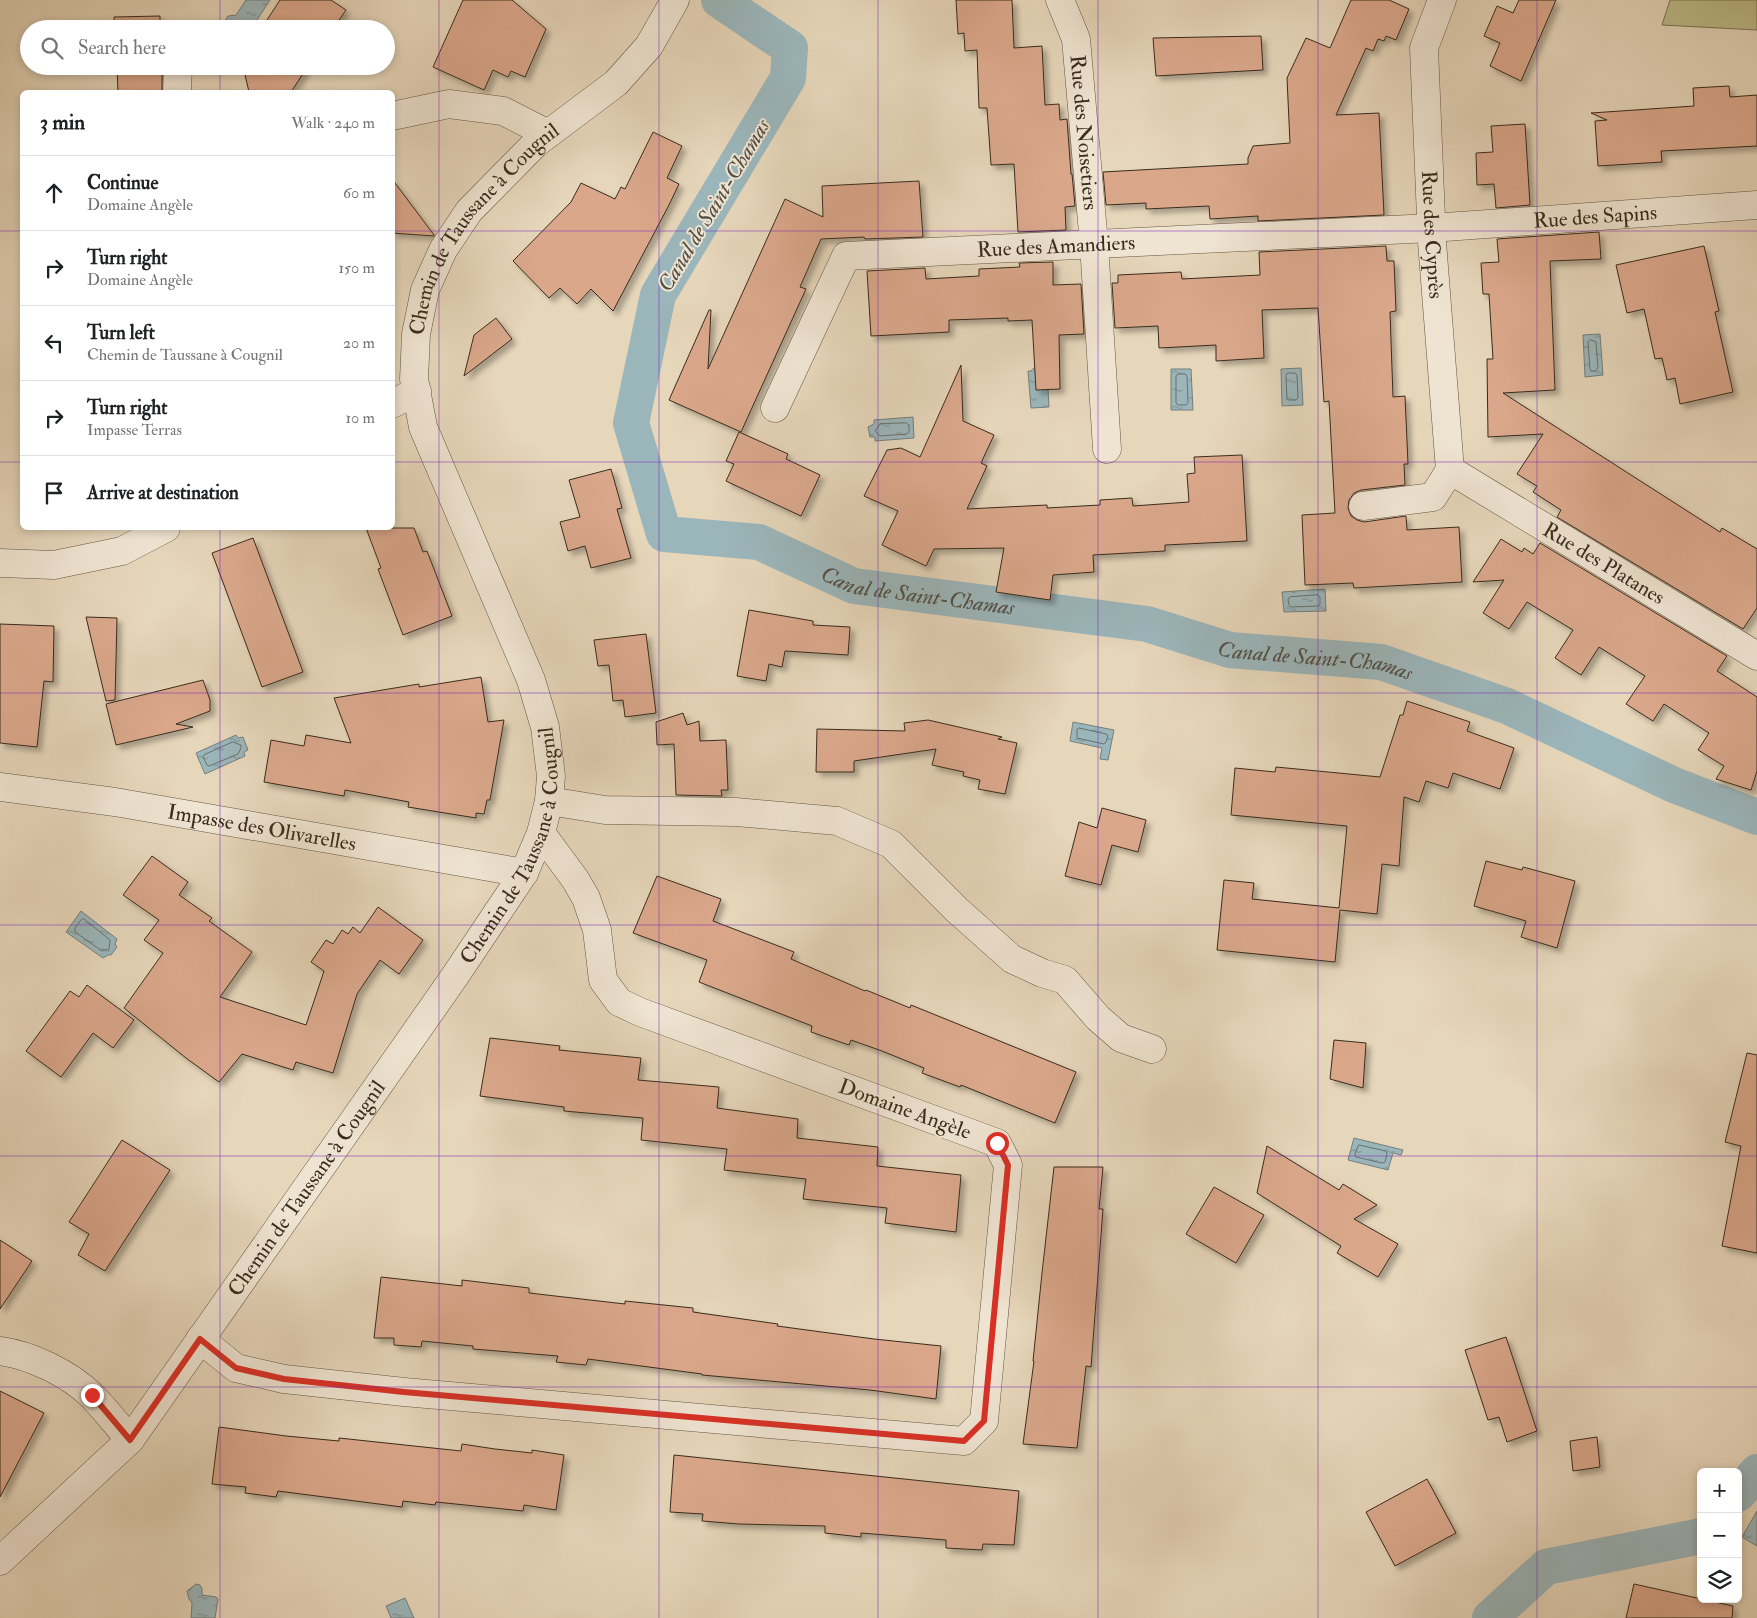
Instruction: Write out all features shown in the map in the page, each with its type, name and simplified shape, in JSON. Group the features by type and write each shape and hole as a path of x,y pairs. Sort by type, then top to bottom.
{"street":[{"name":"Chemin de Taussane à Cougnil","path":"0,1561 130,1440 455,976 524,873 541,833 549,800 551,776 545,727 531,680 423,427 408,374 425,290 442,250 469,211 536,143 616,83 649,46 675,0"},
{"name":"Rue des Noisetiers","path":"1060,0 1076,39 1094,244 1107,449"},
{"name":"Rue des Cyprès","path":"1442,0 1424,48 1431,228 1450,470"},
{"path":"177,90 178,75"},
{"path":"395,115 449,104 503,111 548,134"},
{"name":"Rue des Sapins","path":"1431,228 1757,205"},
{"name":"Rue des Amandiers","path":"775,408 846,256 1431,228"},
{"path":"395,398 408,374"},
{"path":"1363,506 1433,497 1450,470"},
{"name":"Rue des Platanes","path":"1450,470 1757,656"},
{"path":"0,562 54,565 122,551 162,530"},
{"name":"Impasse des Olivarelles","path":"0,787 115,802 524,873"},
{"path":"549,800 605,810 736,812 837,821 891,844 957,910 1012,959 1042,974 1065,980 1098,1018 1121,1038 1152,1049"},
{"name":"Domaine Angèle","path":"200,1339 236,1368 284,1379 404,1392 964,1441 984,1421 1008,1165 997,1143 640,1012 619,1002 603,980 596,930 586,898 575,879 541,833"},
{"path":"0,1351 14,1353 56,1369 92,1395 130,1440"}],"shaded area":[{"path":"1670,0 1757,0 1757,30 1662,25"}],"water":[{"path":"246,0 270,0 257,20 226,20 228,16 236,15"},
{"path":"1600,334 1603,375 1585,377 1583,335"},
{"path":"1036,366 1047,370 1049,407 1031,408 1028,371 1031,371"},
{"path":"1301,368 1303,405 1282,406 1281,369"},
{"path":"1171,369 1191,369 1193,410 1171,410"},
{"path":"913,417 914,438 875,441 875,437 870,437 868,427 874,424 874,420"},
{"path":"1325,589 1326,611 1284,612 1282,592"},
{"path":"1073,722 1114,730 1108,760 1100,759 1102,748 1070,741"},
{"path":"236,735 238,738 243,737 248,750 244,752 245,756 205,774 196,753"},
{"path":"81,911 117,939 115,944 117,947 111,955 103,958 66,932"},
{"path":"1354,1138 1403,1150 1401,1155 1393,1153 1388,1170 1348,1160"},
{"path":"1757,1511 1757,1546 1742,1537"},
{"path":"196,1584 200,1585 202,1595 218,1599 215,1618 191,1618 192,1603 187,1591"},
{"path":"405,1598 414,1618 391,1618 386,1606"}],"building":[{"path":"280,0 331,0 346,10 339,20 267,20"},
{"path":"463,0 512,0 546,29 525,77 511,71 508,77 493,70 484,90 433,67"},
{"path":"956,0 1012,0 1014,48 1042,46 1045,105 1059,104 1060,120 1067,119 1075,206 1065,207 1066,230 1018,232 1014,164 991,165 987,108 979,108 977,50 965,51 964,33 958,34"},
{"path":"1351,0 1389,0 1409,9 1396,40 1386,36 1384,41 1378,39 1373,51 1366,48 1336,115 1379,113 1384,215 1258,221 1258,216 1210,219 1209,206 1146,209 1146,203 1106,205 1103,172 1248,164 1248,158 1253,146 1290,143 1287,78 1306,38 1330,48"},
{"path":"1519,0 1556,0 1521,81 1490,66 1500,43 1484,36 1497,6 1513,13"},
{"path":"160,16 160,20 114,20 114,17"},
{"path":"1261,36 1263,70 1156,76 1153,38"},
{"path":"117,75 162,75 162,90 118,90"},
{"path":"245,75 302,75 292,90 249,90"},
{"path":"1729,86 1730,97 1757,95 1757,146 1661,151 1662,162 1598,166 1595,121 1607,120 1591,113 1694,106 1693,88"},
{"path":"1525,124 1530,205 1496,208 1494,184 1477,185 1476,153 1493,152 1491,126"},
{"path":"653,132 682,146 667,178 679,184 613,311 591,289 577,304 560,288 549,298 513,261 571,202 581,183 615,199 621,187 625,189"},
{"path":"919,181 923,237 821,239 800,287 806,289 741,432 669,400 709,310 711,310 708,369 785,199 823,217 822,186"},
{"path":"395,183 434,235 395,233"},
{"path":"1599,232 1601,259 1550,261 1555,390 1503,393 1720,532 1722,528 1757,549 1757,608 1743,629 1557,517 1561,510 1533,492 1537,486 1517,474 1543,434 1488,437 1487,359 1493,359 1489,294 1483,294 1481,263 1499,262 1497,239"},
{"path":"1386,246 1387,261 1394,261 1396,311 1390,312 1393,397 1405,396 1408,464 1404,464 1405,485 1361,490 1354,493 1349,500 1348,508 1351,516 1364,522 1406,516 1407,530 1459,527 1462,582 1354,588 1353,583 1305,585 1302,515 1335,513 1329,401 1324,402 1318,308 1262,310 1264,358 1216,361 1216,345 1159,348 1158,326 1115,328 1112,283 1118,283 1118,275 1181,272 1182,279 1260,275 1259,252"},
{"path":"1704,246 1719,311 1715,312 1733,392 1680,404 1675,378 1667,380 1662,358 1655,359 1644,309 1627,313 1616,265"},
{"path":"1053,262 1053,285 1081,284 1084,334 1059,335 1060,389 1036,390 1032,320 1008,321 1008,318 949,320 949,332 871,336 867,271 925,268 926,279 979,276 979,269 1020,267 1019,263"},
{"path":"496,318 512,339 464,376 474,335"},
{"path":"961,365 963,421 994,435 981,463 987,466 967,509 1047,505 1047,508 1100,505 1100,500 1132,498 1133,506 1189,502 1187,474 1195,473 1194,457 1242,455 1247,541 1165,545 1165,551 1093,555 1094,572 1053,575 1050,600 996,592 1004,548 934,549 926,566 882,545 898,511 864,496 887,450 901,448 920,457"},
{"path":"739,432 788,454 786,459 820,475 801,516 726,481 734,464 726,461"},
{"path":"611,469 622,508 617,509 631,558 591,568 585,546 568,551 560,522 580,517 569,480"},
{"path":"414,528 423,552 427,551 452,616 403,635 378,569 381,568 367,530"},
{"path":"253,538 303,672 262,687 212,553"},
{"path":"1501,539 1522,552 1524,548 1533,554 1540,543 1727,656 1717,671 1757,697 1757,771 1751,790 1716,779 1724,766 1698,750 1709,733 1664,704 1653,721 1626,704 1645,676 1599,647 1581,675 1555,658 1573,630 1527,602 1509,629 1483,613 1504,580 1473,582"},
{"path":"749,610 813,621 813,625 850,627 848,655 785,651 782,667 769,664 766,681 737,676"},
{"path":"86,617 117,618 115,700 106,701"},
{"path":"0,624 54,626 53,682 44,681 37,747 0,743"},
{"path":"646,634 656,713 625,717 623,700 613,701 609,665 598,666 594,640"},
{"path":"481,677 488,722 504,720 490,800 487,800 484,814 476,813 476,818 408,807 409,802 345,790 344,796 264,782 271,740 304,746 306,735 351,743 334,698 419,684 419,687"},
{"path":"203,680 210,700 210,711 176,724 193,727 116,745 106,704"},
{"path":"1407,701 1470,722 1467,731 1514,748 1500,789 1453,773 1448,788 1426,781 1419,802 1404,797 1399,866 1382,864 1377,914 1340,910 1335,962 1217,950 1224,880 1254,883 1252,899 1339,908 1347,826 1231,815 1235,768 1275,772 1276,767 1380,777 1400,715 1403,715"},
{"path":"683,713 687,725 699,721 700,741 726,740 728,790 721,790 722,796 676,795 674,744 657,745 656,722"},
{"path":"928,720 1002,737 998,739 1017,743 1005,794 978,789 980,780 963,776 964,772 932,765 936,749 854,761 854,772 816,772 817,729 905,731 904,723"},
{"path":"1102,808 1146,820 1138,852 1112,845 1101,885 1065,876 1079,822 1097,828"},
{"path":"152,856 188,882 179,895 212,918 209,921 252,952 220,997 306,1025 324,971 311,962 326,940 333,944 342,930 348,934 353,927 360,933 378,907 423,940 399,974 380,960 357,994 333,1073 296,1062 293,1070 242,1054 219,1082 124,1008 163,953 144,940 159,920 123,895"},
{"path":"1486,861 1522,870 1523,867 1575,881 1557,948 1521,937 1526,921 1474,906"},
{"path":"657,876 721,899 713,921 794,952 791,959 865,991 910,1008 911,1005 1076,1072 1055,1123 961,1085 960,1087 922,1073 924,1068 882,1051 851,1040 849,1045 811,1032 812,1026 699,982 707,960 633,933"},
{"path":"87,985 134,1020 113,1048 93,1033 61,1077 26,1051 70,991 79,997"},
{"path":"490,1038 560,1046 559,1050 641,1058 638,1080 719,1087 717,1108 798,1119 797,1138 878,1147 877,1166 961,1175 956,1232 885,1223 887,1208 803,1199 806,1179 724,1170 727,1149 641,1140 643,1118 564,1111 564,1107 480,1096"},
{"path":"1334,1040 1366,1043 1363,1088 1330,1079"},
{"path":"1747,1053 1757,1055 1757,1253 1722,1246 1741,1146 1725,1142"},
{"path":"122,1140 170,1170 105,1271 78,1255 89,1234 69,1222"},
{"path":"1267,1146 1339,1190 1343,1184 1377,1205 1354,1219 1398,1244 1378,1277 1337,1253 1341,1246 1257,1193"},
{"path":"1054,1167 1103,1167 1099,1209 1103,1209 1091,1367 1086,1366 1077,1448 1023,1444 1034,1361"},
{"path":"1214,1187 1264,1215 1236,1263 1186,1234"},
{"path":"0,1240 32,1261 0,1309"},
{"path":"381,1277 462,1286 462,1280 529,1288 529,1293 625,1304 625,1301 693,1308 693,1312 778,1324 777,1326 941,1346 936,1399 870,1390 702,1375 588,1359 586,1365 556,1362 558,1356 473,1349 473,1346 422,1341 421,1347 394,1345 394,1338 374,1338"},
{"path":"1506,1337 1537,1431 1507,1442 1499,1417 1488,1420 1465,1350"},
{"path":"0,1391 44,1413 0,1497"},
{"path":"219,1427 286,1436 339,1441 339,1438 461,1451 462,1444 532,1453 532,1450 564,1455 556,1510 524,1505 523,1511 436,1502 435,1505 403,1501 402,1507 278,1491 276,1497 245,1493 246,1487 212,1484"},
{"path":"1597,1437 1600,1467 1573,1471 1570,1441"},
{"path":"674,1455 1019,1491 1014,1545 983,1544 982,1550 946,1548 946,1540 861,1533 861,1537 825,1533 825,1526 702,1521 703,1514 670,1512"},
{"path":"1427,1479 1456,1533 1395,1566 1366,1512"},
{"path":"1634,1584 1697,1598 1697,1603 1720,1603 1733,1606 1732,1618 1626,1618"}],"waterway":[{"name":"Canal de Saint-Chamas","path":"719,0 790,48 788,78 658,295 631,423 664,534 759,542 854,586 1147,624 1230,650 1381,662 1507,706 1674,785 1757,817"},
{"name":"Canal de Saint-Chamas","path":"1742,1489 1757,1472"},
{"name":"Canal de Saint-Chamas","path":"1490,1618 1546,1567 1697,1537"}],"route":[{"path":"92,1395 130,1440 200,1339 236,1368 284,1379 404,1392 964,1441 984,1421 1008,1165 997,1143"}]}
